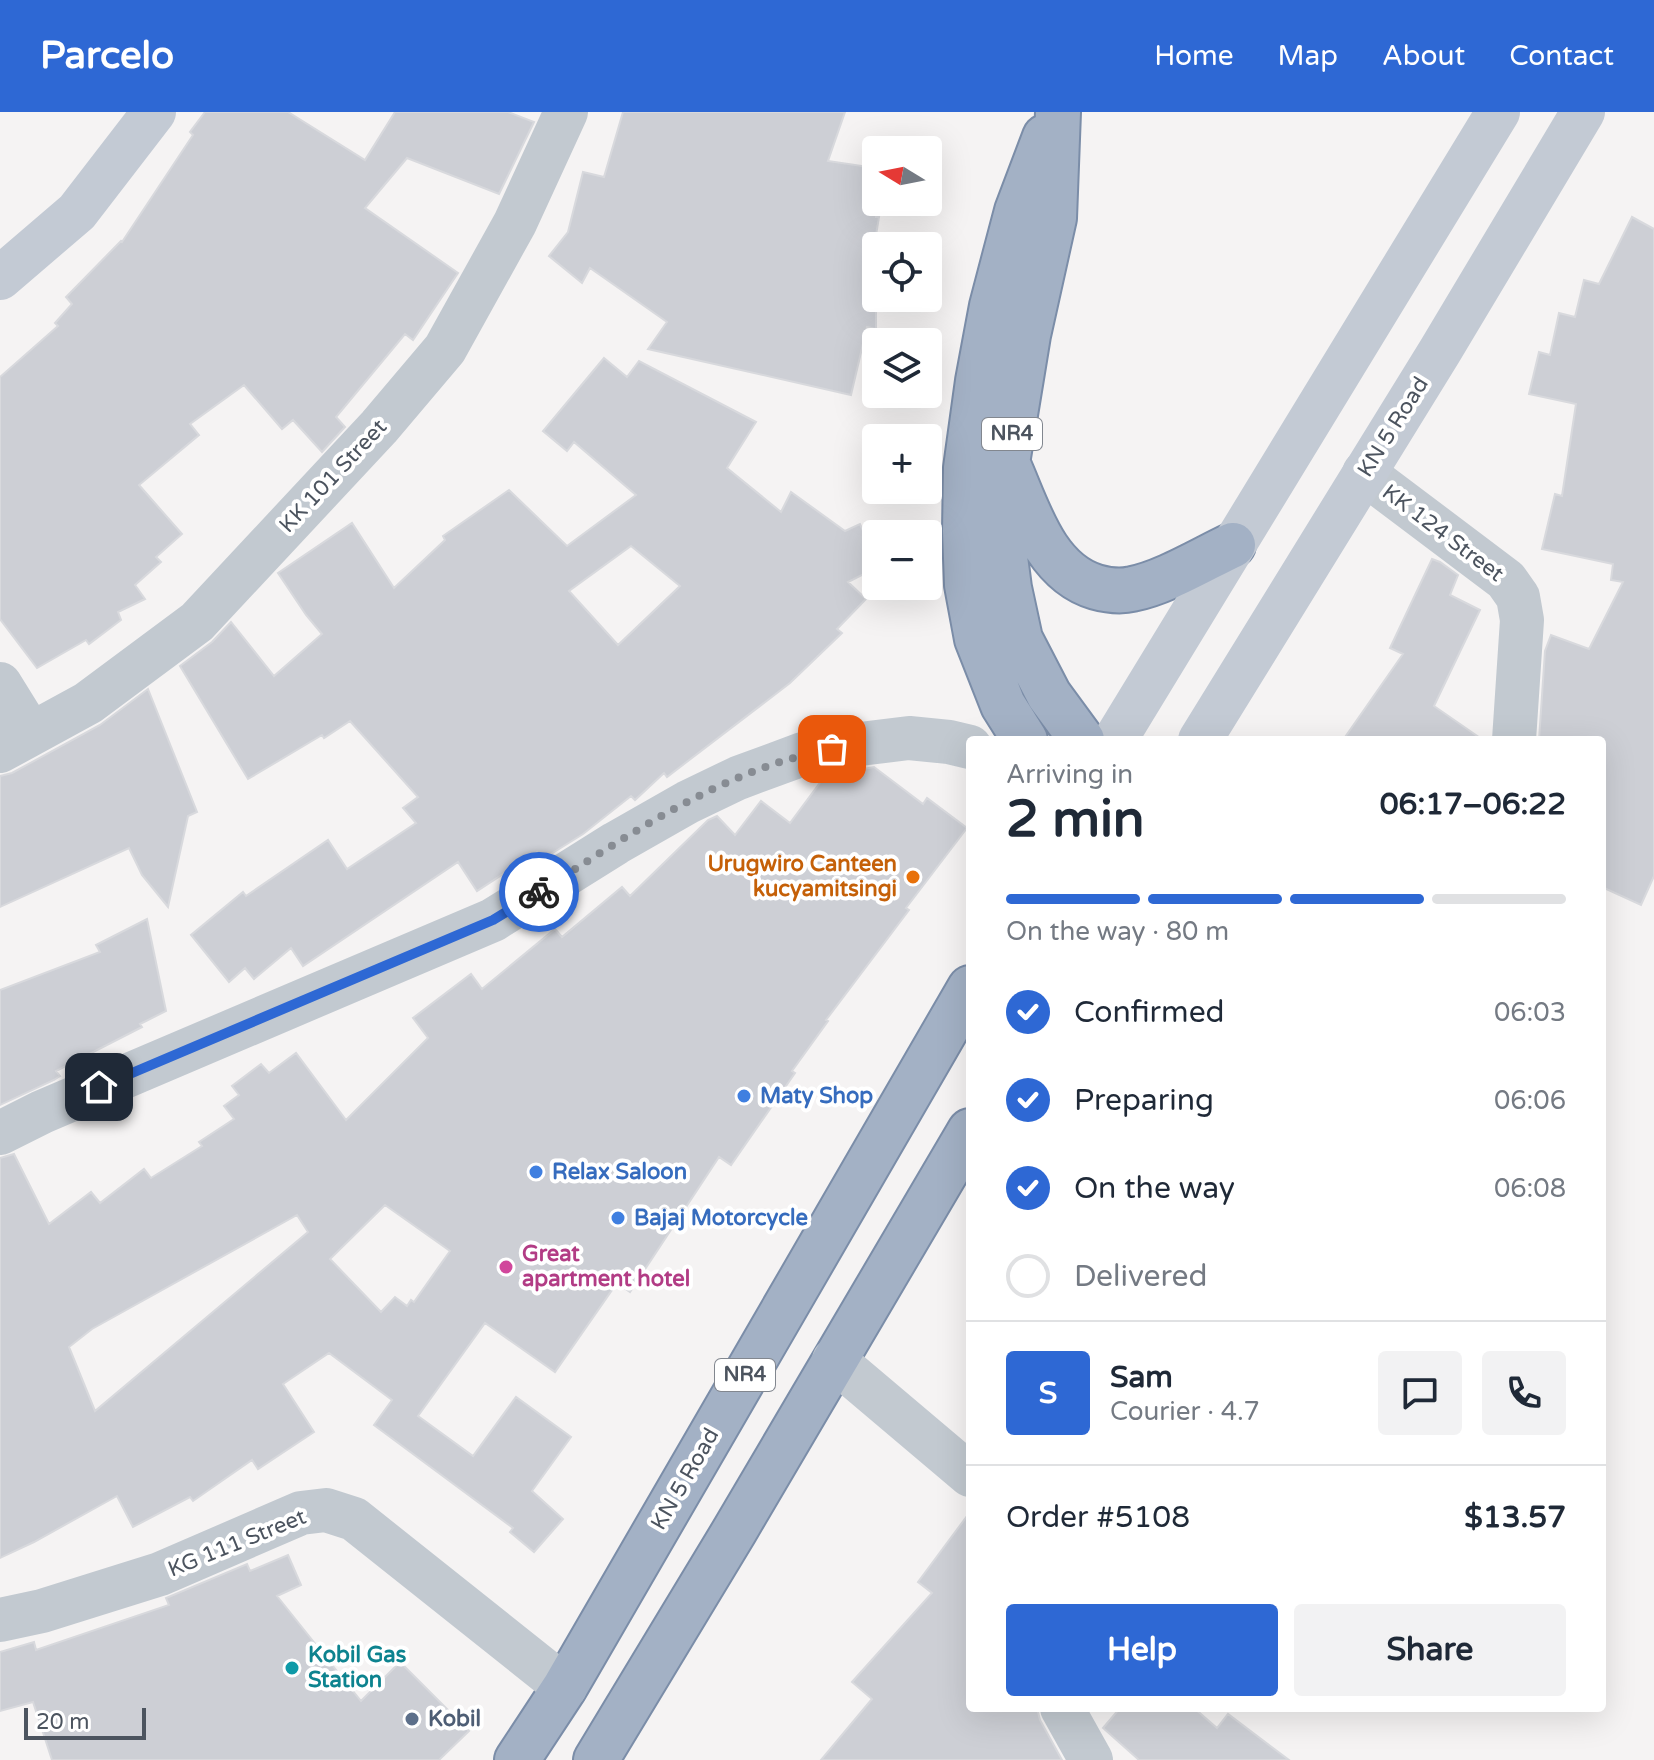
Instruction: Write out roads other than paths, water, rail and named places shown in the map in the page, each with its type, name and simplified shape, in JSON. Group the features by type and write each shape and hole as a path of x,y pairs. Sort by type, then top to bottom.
{"highway":[{"name":"NR4","path":"1056,112 1054,218 1028,335 1007,463 1002,534 1020,639 1049,695 1079,736"},
{"name":"NR4","path":"1022,736 1003,705 977,639 967,585 966,468 992,306 1017,211 1056,112"},
{"path":"1007,463 1040,538 1064,569 1083,583 1107,590 1130,590 1233,545"},
{"name":"KN 5 Road","path":"517,1760 565,1687 966,995"},
{"path":"596,1760 966,1138"}],"main road":[{"path":"0,278 77,212 154,112"},
{"path":"1117,736 1498,112"},
{"name":"KN 5 Road","path":"1202,736 1583,112"}],"street":[{"name":"KK 101 Street","path":"16,743 88,703 197,622 379,427 445,349 515,223 566,112"},
{"name":"KK 124 Street","path":"1364,473 1506,580 1518,597 1522,620 1514,736"},
{"path":"0,684 16,743"},
{"path":"0,1133 493,920 616,843 738,778 803,754 885,741 909,738 966,746"},
{"path":"834,1360 966,1472"},
{"name":"KG 111 Street","path":"0,1620 42,1611 160,1574 301,1513 326,1510 354,1519 565,1687"},
{"path":"1064,1712 1091,1760"}],"place":[{"name":"Urugwiro Canteen kucyamitsingi","path":"913,877"},
{"name":"Maty Shop","path":"744,1096"},
{"name":"Relax Saloon","path":"536,1172"},
{"name":"Bajaj Motorcycle","path":"618,1218"},
{"name":"Great apartment hotel","path":"506,1267"},
{"name":"Kobil Gas Station","path":"292,1668"},
{"name":"Kobil","path":"412,1719"}]}
